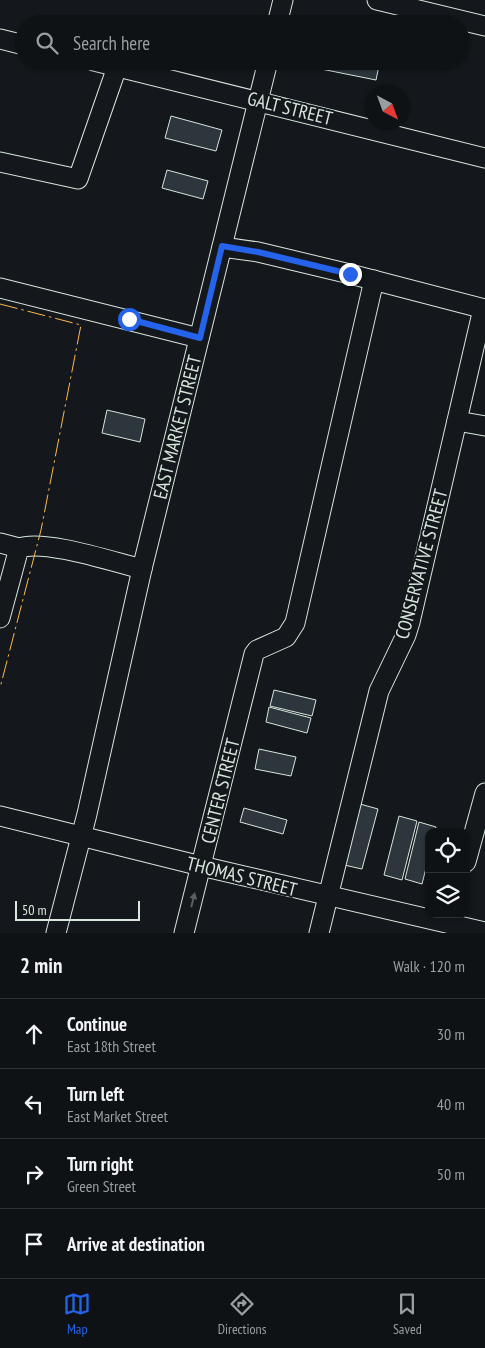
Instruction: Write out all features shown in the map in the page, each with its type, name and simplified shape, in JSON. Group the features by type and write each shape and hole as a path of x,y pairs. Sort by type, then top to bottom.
{"street":[{"path":"279,15 283,0"},
{"path":"378,0 432,6 456,15"},
{"path":"470,20 485,26"},
{"path":"0,39 15,43"},
{"path":"0,162 78,179 116,70"},
{"name":"GALT STREET","path":"130,70 258,100 485,158"},
{"name":"EAST MARKET STREET","path":"56,933 82,836 142,569 266,70"},
{"path":"222,246 258,252 484,309"},
{"name":"CENTER STREET","path":"184,933 254,654 257,650 286,636 295,623 374,280"},
{"path":"0,288 200,338"},
{"name":"CONSERVATIVE STREET","path":"319,933 379,691 406,635 484,309"},
{"path":"457,421 485,426"},
{"path":"0,543 19,548 29,545 46,546 142,569"},
{"path":"0,618 19,548"},
{"path":"470,847 485,793"},
{"name":"THOMAS STREET","path":"0,816 201,866 485,932"}],"building":[{"path":"326,70 378,70 376,80"},
{"path":"171,116 222,130 216,151 165,138"},
{"path":"167,170 208,181 203,199 162,188"},
{"path":"107,410 145,419 140,442 102,433"},
{"path":"274,690 316,700 312,716 270,706"},
{"path":"269,707 311,718 307,733 266,722"},
{"path":"259,749 296,757 291,776 255,769"},
{"path":"360,804 378,809 362,869 344,865"},
{"path":"244,808 287,820 283,834 240,822"},
{"path":"399,816 417,821 402,880 384,875"},
{"path":"419,822 436,827 425,828 425,872 422,884 405,879"}],"power":[{"path":"0,304 81,325 41,530 0,688"}],"route":[{"path":"129,319 200,338 222,246 258,252 350,274"}]}
